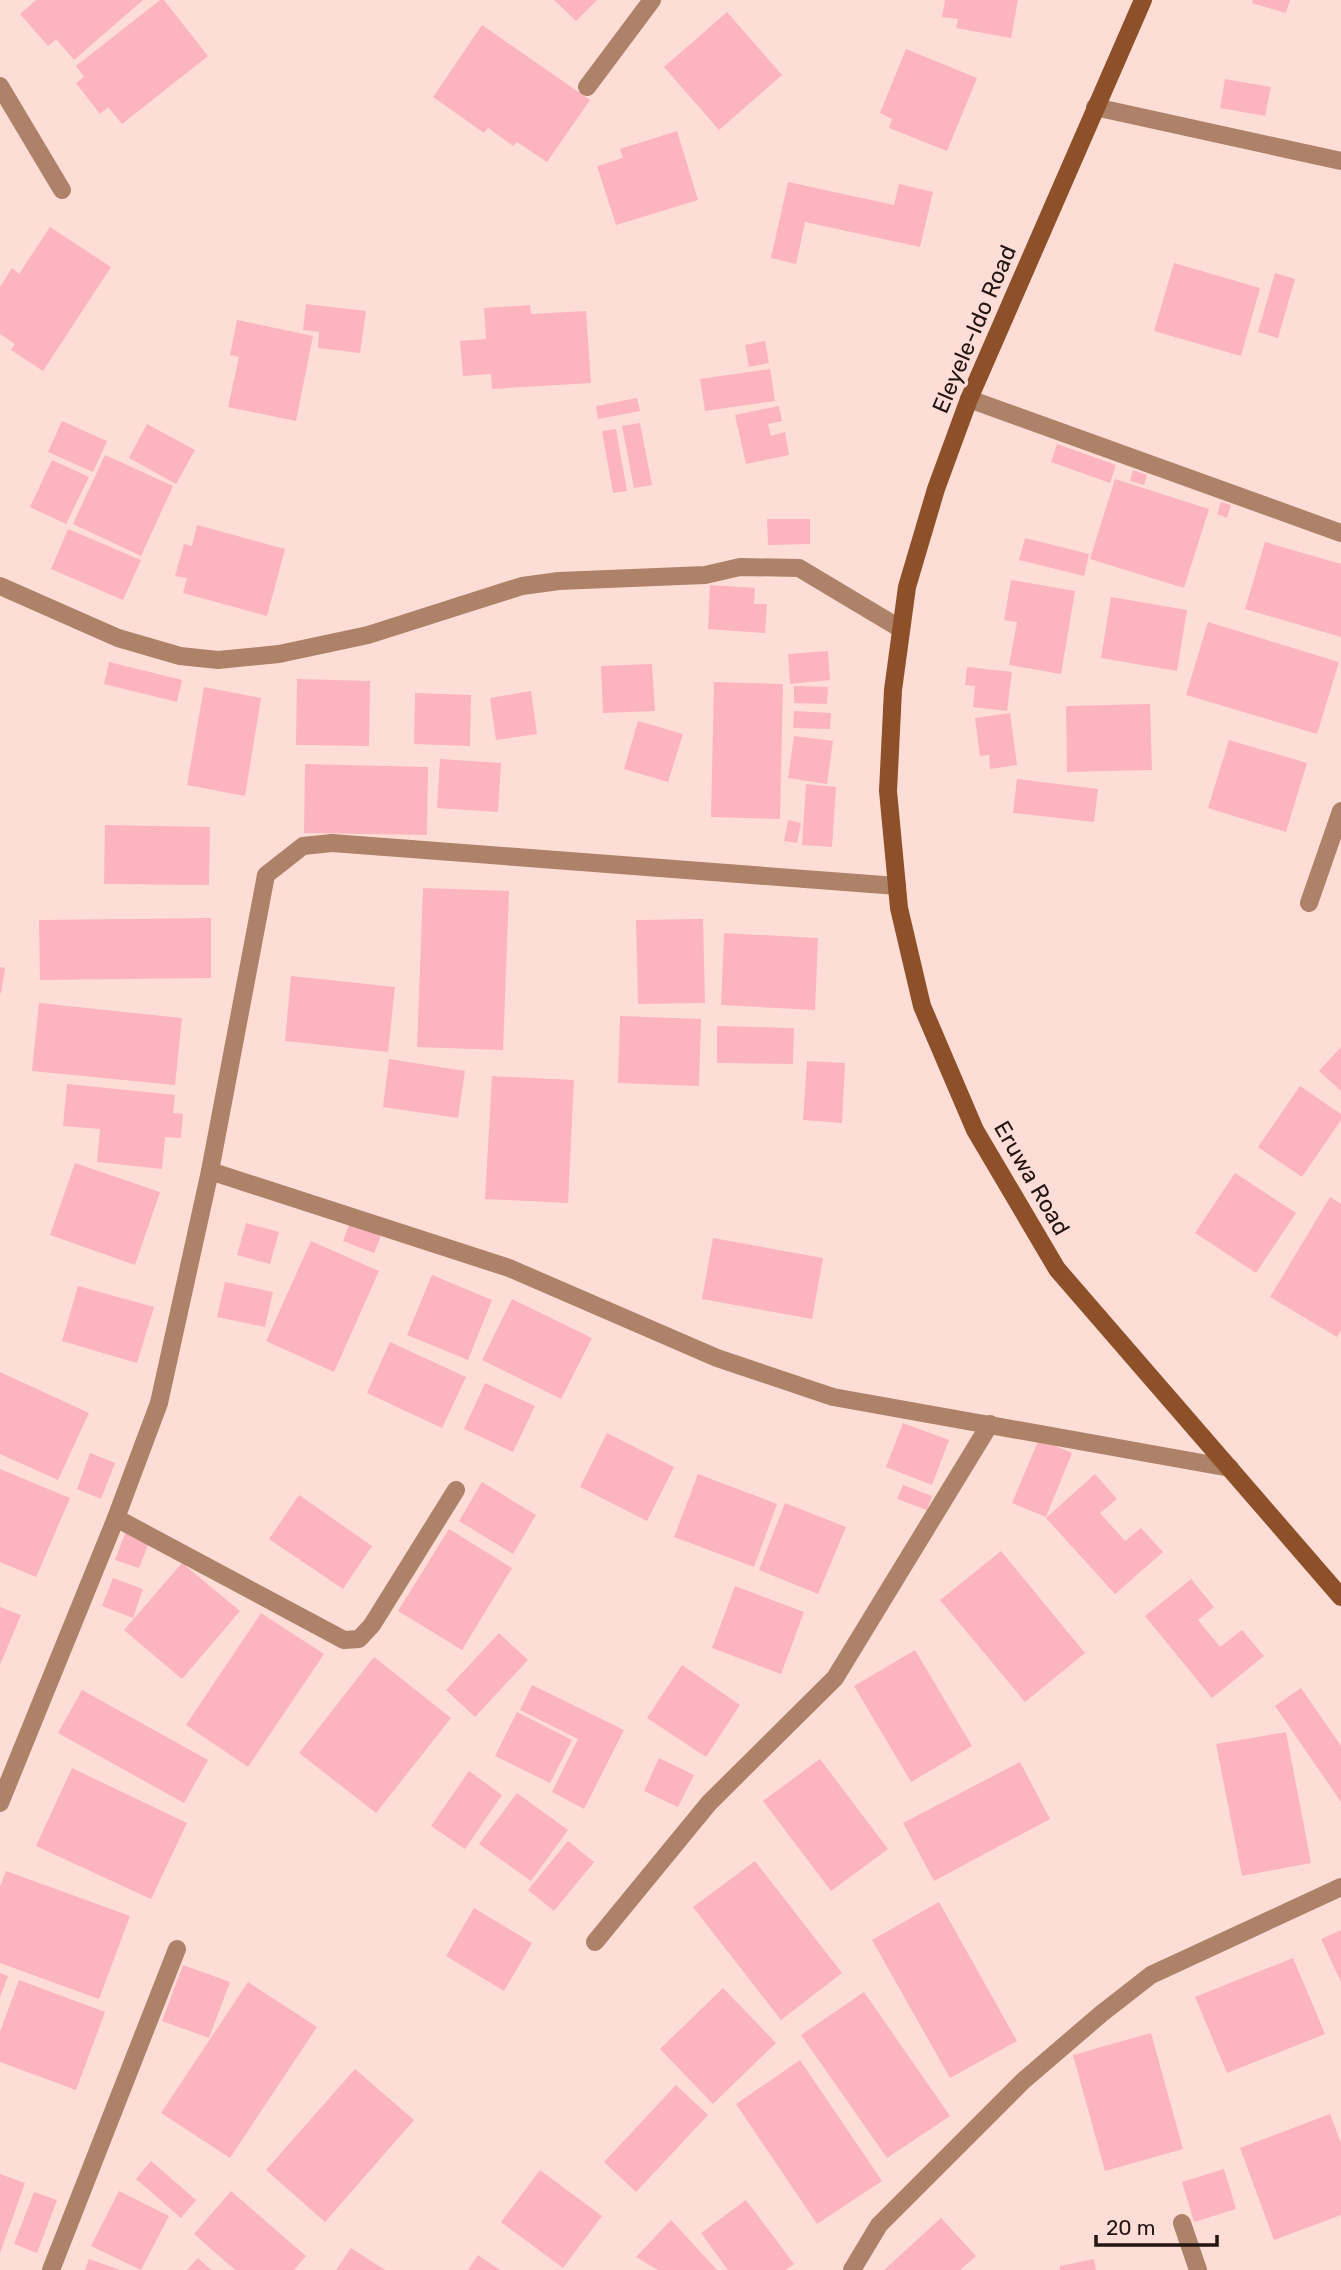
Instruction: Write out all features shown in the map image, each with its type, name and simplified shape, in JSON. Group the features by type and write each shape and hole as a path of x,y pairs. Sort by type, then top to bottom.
{"main road":[{"name":"Eleyele-Ido Road","path":"893,690 907,587 936,489 969,399 1143,0"},
{"name":"Eruwa Road","path":"893,690 888,791 899,908 922,1006 975,1130 1057,1269 1341,1597"}],"street":[{"path":"587,87 652,0"},
{"path":"0,86 62,190"},
{"path":"1095,107 1341,161"},
{"path":"969,399 1341,533"},
{"path":"0,586 118,638 180,656 218,660 279,654 368,635 522,586 559,581 705,575 740,567 799,568 901,629"},
{"path":"1308,903 1341,811"},
{"path":"0,1803 116,1518 159,1403 210,1171 266,875 303,846 332,843 897,886"},
{"path":"210,1171 509,1268 717,1358 833,1396 1230,1468"},
{"path":"595,1942 709,1803 835,1678 990,1424"},
{"path":"116,1518 344,1640 359,1639 372,1625 456,1490"},
{"path":"852,2270 879,2225 1023,2081 1101,2014 1151,1975 1341,1887"},
{"path":"51,2270 177,1949"},
{"path":"1182,2223 1198,2270"}],"building":[{"path":"36,0 143,0 74,60 56,39 48,46 20,14"},
{"path":"160,0 164,0 208,56 122,124 108,107 100,114 76,83 84,77 76,66"},
{"path":"554,0 597,0 576,21"},
{"path":"945,0 1018,0 1011,38 956,28 958,19 942,17"},
{"path":"1253,0 1290,0 1286,13 1252,3"},
{"path":"727,12 782,75 719,130 664,67"},
{"path":"482,25 590,100 547,162 517,142 513,146 488,128 484,133 433,97"},
{"path":"906,49 977,78 947,151 889,128 892,119 880,113"},
{"path":"1225,79 1271,87 1265,116 1220,108"},
{"path":"677,131 698,200 616,225 597,166 623,158 620,149"},
{"path":"788,182 894,205 899,184 933,192 920,247 805,222 796,264 771,258"},
{"path":"50,227 111,267 43,371 11,350 15,344 0,334 0,287 12,268 19,274"},
{"path":"1174,263 1260,288 1241,356 1154,331"},
{"path":"1275,273 1295,279 1278,338 1258,332"},
{"path":"306,304 366,311 360,353 318,348 319,332 303,330"},
{"path":"530,305 531,314 586,311 591,383 492,389 491,374 463,376 460,341 486,339 484,308"},
{"path":"237,320 313,336 296,421 228,407 239,357 230,355"},
{"path":"765,341 769,363 749,367 745,345"},
{"path":"770,369 775,401 705,411 700,379"},
{"path":"637,398 640,411 598,419 596,406"},
{"path":"779,406 782,421 768,424 771,436 785,432 789,455 746,464 735,415"},
{"path":"62,421 107,441 93,472 48,452"},
{"path":"640,423 652,485 634,488 622,426"},
{"path":"147,424 195,450 176,484 129,458"},
{"path":"616,429 627,491 613,493 602,431"},
{"path":"1057,444 1116,465 1110,483 1051,462"},
{"path":"105,455 173,486 141,556 73,524"},
{"path":"52,460 89,477 66,524 30,507"},
{"path":"1133,470 1147,475 1144,485 1130,481"},
{"path":"1115,479 1209,509 1184,588 1090,559"},
{"path":"1221,502 1231,505 1227,518 1217,514"},
{"path":"767,519 810,519 810,544 768,545"},
{"path":"197,525 285,549 267,616 183,593 187,578 175,576 184,544 192,546"},
{"path":"68,529 141,560 123,600 51,569"},
{"path":"1025,538 1089,554 1084,576 1019,560"},
{"path":"1265,542 1341,564 1341,637 1245,609"},
{"path":"1011,580 1075,591 1061,674 1009,665 1017,622 1004,620"},
{"path":"710,585 755,588 754,604 767,604 765,633 708,629"},
{"path":"1111,597 1187,610 1177,671 1101,658"},
{"path":"1208,622 1339,662 1317,734 1186,695"},
{"path":"828,651 830,680 790,684 788,654"},
{"path":"109,662 182,680 177,702 104,684"},
{"path":"652,664 655,711 603,713 601,666"},
{"path":"967,667 1012,672 1007,711 973,707 975,686 965,685"},
{"path":"297,679 370,681 369,746 296,745"},
{"path":"714,682 783,684 780,819 711,817"},
{"path":"794,686 828,687 827,704 794,703"},
{"path":"204,687 261,698 245,796 187,785"},
{"path":"531,691 537,734 496,740 490,698"},
{"path":"415,693 471,695 470,746 414,744"},
{"path":"1150,704 1152,770 1067,772 1066,706"},
{"path":"794,711 831,713 830,729 793,728"},
{"path":"1010,713 1017,765 990,769 989,755 980,756 975,718"},
{"path":"638,721 683,734 668,782 624,769"},
{"path":"794,736 833,741 827,784 788,778"},
{"path":"1229,740 1307,763 1286,832 1208,808"},
{"path":"440,759 501,763 498,812 437,808"},
{"path":"305,764 428,767 427,835 304,833"},
{"path":"1017,779 1098,789 1094,822 1013,813"},
{"path":"806,784 836,787 832,847 802,845"},
{"path":"788,820 801,823 797,843 784,841"},
{"path":"105,825 210,827 209,885 104,884"},
{"path":"423,888 509,891 503,1050 417,1047"},
{"path":"211,918 211,978 40,980 39,920"},
{"path":"703,919 705,1003 638,1004 636,920"},
{"path":"724,933 818,938 815,1010 721,1005"},
{"path":"0,967 5,968 1,993 0,993"},
{"path":"291,976 395,987 388,1052 285,1041"},
{"path":"39,1003 182,1018 175,1085 32,1071"},
{"path":"620,1016 701,1019 699,1086 618,1083"},
{"path":"717,1026 794,1028 793,1064 717,1063"},
{"path":"1341,1047 1341,1091 1319,1071"},
{"path":"389,1059 465,1071 458,1118 383,1107"},
{"path":"807,1061 845,1063 842,1123 803,1120"},
{"path":"492,1076 574,1080 568,1203 485,1199"},
{"path":"67,1084 175,1095 173,1113 183,1114 181,1138 165,1137 162,1169 97,1162 100,1129 63,1126"},
{"path":"1300,1086 1341,1114 1341,1120 1302,1177 1258,1147"},
{"path":"75,1163 160,1192 135,1265 50,1235"},
{"path":"1235,1173 1296,1213 1256,1273 1195,1233"},
{"path":"1330,1197 1341,1204 1341,1330 1337,1337 1270,1297"},
{"path":"350,1222 382,1233 374,1253 343,1241"},
{"path":"246,1223 279,1232 270,1264 237,1255"},
{"path":"713,1238 823,1258 812,1319 702,1299"},
{"path":"311,1241 379,1271 334,1372 266,1341"},
{"path":"432,1275 492,1300 468,1360 407,1335"},
{"path":"225,1282 273,1292 265,1327 217,1317"},
{"path":"78,1286 154,1307 137,1363 62,1341"},
{"path":"512,1299 592,1338 561,1399 482,1360"},
{"path":"390,1342 466,1377 442,1428 367,1393"},
{"path":"0,1372 89,1413 58,1480 0,1454"},
{"path":"485,1383 535,1406 513,1452 464,1429"},
{"path":"903,1423 949,1440 932,1485 886,1467"},
{"path":"607,1433 674,1467 647,1521 580,1487"},
{"path":"1039,1439 1072,1453 1046,1517 1012,1503"},
{"path":"90,1453 115,1463 101,1499 77,1489"},
{"path":"0,1469 70,1498 36,1577 0,1562"},
{"path":"698,1474 777,1504 754,1567 674,1537"},
{"path":"1095,1474 1117,1499 1100,1513 1125,1541 1141,1528 1163,1552 1115,1594 1046,1518"},
{"path":"482,1482 536,1515 513,1554 459,1521"},
{"path":"903,1485 932,1496 927,1510 897,1499"},
{"path":"299,1495 372,1546 343,1589 269,1539"},
{"path":"785,1503 846,1527 818,1594 759,1570"},
{"path":"449,1529 512,1568 462,1650 398,1611"},
{"path":"126,1531 150,1540 139,1568 115,1560"},
{"path":"1001,1551 1085,1653 1025,1702 940,1600"},
{"path":"182,1563 240,1611 182,1679 124,1630"},
{"path":"113,1578 143,1589 133,1618 102,1606"},
{"path":"1191,1579 1214,1607 1198,1620 1220,1647 1242,1630 1264,1656 1212,1698 1145,1616"},
{"path":"735,1586 804,1612 781,1674 712,1648"},
{"path":"0,1607 21,1615 0,1665"},
{"path":"261,1613 324,1654 248,1767 186,1725"},
{"path":"499,1633 528,1660 475,1717 446,1690"},
{"path":"915,1650 972,1746 911,1782 854,1686"},
{"path":"374,1657 451,1718 376,1813 299,1753"},
{"path":"682,1665 740,1705 706,1757 647,1718"},
{"path":"532,1685 624,1730 584,1809 552,1792 578,1739 520,1710"},
{"path":"1301,1688 1341,1746 1341,1802 1275,1706"},
{"path":"82,1690 208,1760 184,1803 58,1733"},
{"path":"517,1712 572,1740 550,1783 495,1756"},
{"path":"1286,1732 1311,1863 1242,1876 1216,1744"},
{"path":"659,1758 694,1775 678,1807 644,1791"},
{"path":"820,1759 888,1849 831,1891 763,1801"},
{"path":"1020,1762 1050,1819 934,1881 903,1823"},
{"path":"72,1768 187,1823 151,1899 36,1846"},
{"path":"469,1771 502,1795 465,1849 431,1826"},
{"path":"517,1793 568,1830 531,1881 479,1844"},
{"path":"568,1841 594,1862 554,1911 528,1890"},
{"path":"755,1861 842,1973 781,2020 693,1907"},
{"path":"6,1871 130,1916 99,1999 0,1963 0,1887"},
{"path":"939,1902 1017,2041 950,2078 872,1940"},
{"path":"474,1908 532,1943 504,1991 446,1956"},
{"path":"1341,1930 1341,1982 1321,1939"},
{"path":"1293,1958 1325,2034 1227,2073 1195,1997"},
{"path":"183,1965 230,1982 209,2038 162,2021"},
{"path":"0,1973 8,1976 0,1997"},
{"path":"19,1980 105,2012 76,2090 0,2062 0,2032"},
{"path":"248,1982 317,2027 230,2158 161,2113"},
{"path":"723,1988 776,2043 713,2104 660,2049"},
{"path":"864,1992 950,2116 887,2158 801,2035"},
{"path":"1151,2033 1183,2149 1105,2171 1073,2055"},
{"path":"800,2060 882,2181 817,2224 736,2104"},
{"path":"355,2069 414,2120 325,2222 266,2170"},
{"path":"676,2085 708,2115 636,2192 604,2162"},
{"path":"1330,2114 1341,2143 1341,2215 1274,2240 1240,2148"},
{"path":"151,2161 196,2200 181,2218 136,2179"},
{"path":"1224,2169 1236,2209 1194,2222 1182,2182"},
{"path":"540,2170 602,2216 563,2268 501,2222"},
{"path":"0,2174 25,2183 0,2253"},
{"path":"119,2191 169,2216 141,2270 91,2246"},
{"path":"231,2191 306,2256 294,2270 235,2270 194,2234"},
{"path":"34,2192 57,2200 37,2253 14,2244"},
{"path":"746,2200 794,2264 786,2270 728,2270 701,2233"},
{"path":"941,2218 976,2256 960,2270 884,2270"},
{"path":"671,2220 717,2270 658,2270 636,2257"},
{"path":"351,2248 385,2270 336,2270"},
{"path":"478,2255 500,2270 468,2270"},
{"path":"198,2258 211,2270 187,2270"},
{"path":"89,2259 120,2270 85,2270"},
{"path":"1094,2259 1096,2270 1060,2270 1060,2266"}]}
